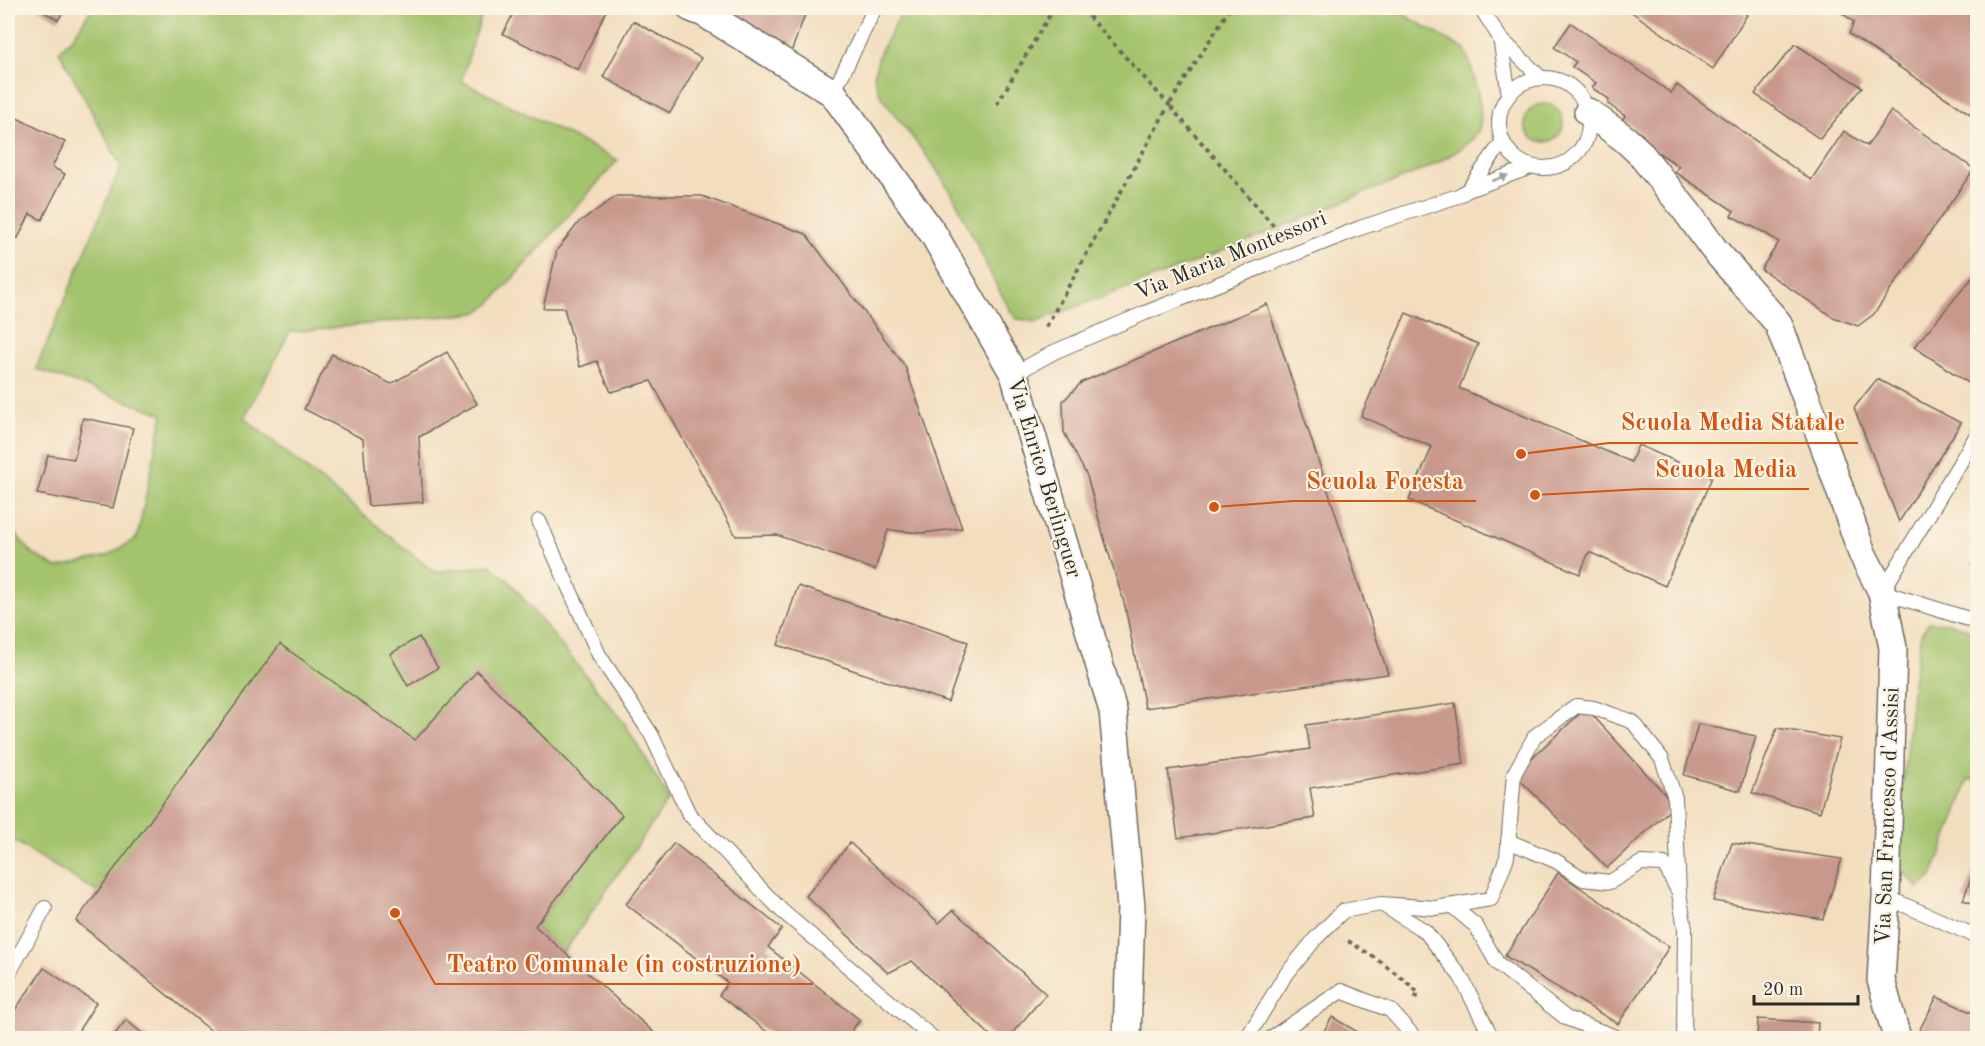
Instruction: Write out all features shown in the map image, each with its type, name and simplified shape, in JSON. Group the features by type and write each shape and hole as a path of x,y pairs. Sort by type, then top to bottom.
{"street":[{"name":"Via Enrico Berlinguer","path":"691,8 704,13 833,93 1024,368 1113,711 1131,907 1127,1038"},
{"name":"Via San Francesco d'Assisi","path":"1588,112 1639,152 1713,248 1778,323 1862,553 1882,592 1893,648 1886,897 1881,980 1897,1038"}],"lane":[{"path":"833,93 875,8"},
{"path":"1481,8 1500,38 1541,78"},
{"path":"1500,38 1509,95"},
{"path":"1541,78 1557,80 1571,87 1581,98 1588,112 1589,129 1584,144 1575,157 1561,165 1546,168 1532,167 1518,160 1510,153 1500,130 1500,115 1509,95 1522,84 1541,78"},
{"path":"1468,190 1503,141"},
{"name":"Via Maria Montessori","path":"1024,368 1145,313 1360,228 1458,196 1468,190 1532,167"},
{"path":"1977,433 1882,592 1977,622"},
{"path":"539,521 599,655 651,734 689,814 782,911 933,1038"},
{"path":"1248,1038 1284,977 1316,938 1343,911 1381,904 1436,908 1491,899 1507,857 1514,774 1535,736 1576,706 1594,708 1633,722 1662,759 1675,798 1679,893 1685,929 1684,1038"},
{"path":"1508,841 1556,861 1583,879 1610,882 1641,864 1664,864 1679,893"},
{"path":"1886,897 1977,937"},
{"path":"1381,904 1425,931 1461,977 1492,1038"},
{"path":"1452,906 1476,926 1497,963 1566,1018 1618,1038"},
{"path":"8,975 45,908"},
{"path":"1271,1038 1341,992 1390,1010 1415,1038"}],"path":[{"path":"997,104 1054,8"},
{"path":"1081,8 1281,234"},
{"path":"1024,368 1168,105 1230,8"},
{"path":"1341,936 1379,959 1419,993 1415,998"}],"green space":[{"path":"92,8 484,8 461,81 618,160 488,306 476,313 290,332 244,418 434,572 490,565 510,582 625,724 669,799 564,952 535,926 621,815 477,672 415,740 98,893 8,837 8,525 32,553 57,568 107,556 137,538 163,414 36,369 121,166 59,51 73,37"},
{"path":"904,8 1393,8 1465,50 1478,92 1480,126 1477,133 1454,153 1406,177 1199,260 1035,322 1015,318 996,285 955,199 933,164 881,97 874,77 879,54"},
{"path":"1544,104 1558,109 1563,123 1558,137 1544,142 1530,137 1525,123 1530,109"},
{"path":"1929,622 1949,623 1977,632 1977,781 1969,779 1932,877 1919,888 1903,871 1896,854 1913,683 1921,634"}],"building":[{"path":"37,8 66,8 58,20"},
{"path":"516,8 607,9 578,70 503,34"},
{"path":"716,8 795,8 806,12 790,55"},
{"path":"1626,8 1738,8 1747,15 1713,69"},
{"path":"1835,8 1961,8 1978,20 1978,119 1849,34 1854,22"},
{"path":"633,21 701,58 670,113 603,77"},
{"path":"1571,23 1671,93 1677,85 1811,180 1844,131 1867,146 1891,111 1974,169 1874,314 1858,326 1833,317 1761,269 1779,242 1731,216 1734,211 1675,172 1679,166 1639,140 1643,135 1622,120 1625,116 1608,104 1609,99 1592,88 1596,83 1572,67 1576,62 1554,47"},
{"path":"1795,44 1862,87 1820,139 1755,94"},
{"path":"17,118 65,142 52,167 65,174 42,220 30,214 18,238 8,233 8,136"},
{"path":"617,196 702,196 806,234 905,366 962,528 923,533 888,530 875,570 777,535 736,536 651,381 611,392 597,361 580,367 564,308 543,308 557,250 579,222"},
{"path":"1978,271 1978,385 1976,388 1914,347"},
{"path":"1267,304 1388,674 1145,708 1125,606 1087,476 1064,432 1063,401 1082,382"},
{"path":"1406,313 1478,344 1459,388 1631,462 1638,445 1712,477 1665,586 1589,552 1580,574 1409,500 1432,447 1361,416"},
{"path":"447,352 477,404 419,437 423,502 368,506 363,439 304,409 332,354 391,384"},
{"path":"1877,379 1961,423 1899,522 1854,408"},
{"path":"83,418 133,428 113,508 37,494 48,455 74,459"},
{"path":"1978,553 1978,568 1972,565"},
{"path":"798,586 968,642 948,702 778,645"},
{"path":"419,637 438,668 408,686 390,654"},
{"path":"280,644 415,740 477,671 622,815 535,926 660,1038 220,1038 76,921"},
{"path":"1455,703 1464,764 1310,788 1315,818 1178,838 1168,770 1310,749 1306,725"},
{"path":"1586,708 1675,805 1607,868 1514,774"},
{"path":"1698,724 1756,736 1740,791 1684,775"},
{"path":"1777,728 1840,739 1820,812 1752,793"},
{"path":"674,843 782,929 768,947 860,1020 852,1030 862,1038 775,1038 719,995 728,983 626,904"},
{"path":"850,843 939,923 953,910 1046,994 1008,1038 993,1038 912,961 888,973 806,896"},
{"path":"1732,843 1842,859 1823,919 1713,901"},
{"path":"1978,858 1978,905 1963,900"},
{"path":"1558,873 1669,947 1618,1024 1505,956"},
{"path":"44,968 96,1003 74,1038 8,1038 8,1020"},
{"path":"1937,997 1978,1015 1978,1038 1915,1038"},
{"path":"1332,1017 1368,1038 1320,1038"},
{"path":"1758,1019 1818,1023 1817,1038 1757,1038"},
{"path":"126,1020 148,1038 112,1038"}],"place":[{"name":"Scuola Media Statale","path":"1521,454"},
{"name":"Scuola Media","path":"1535,495"},
{"name":"Scuola Foresta","path":"1214,507"},
{"name":"Teatro Comunale (in costruzione)","path":"395,913"}]}
